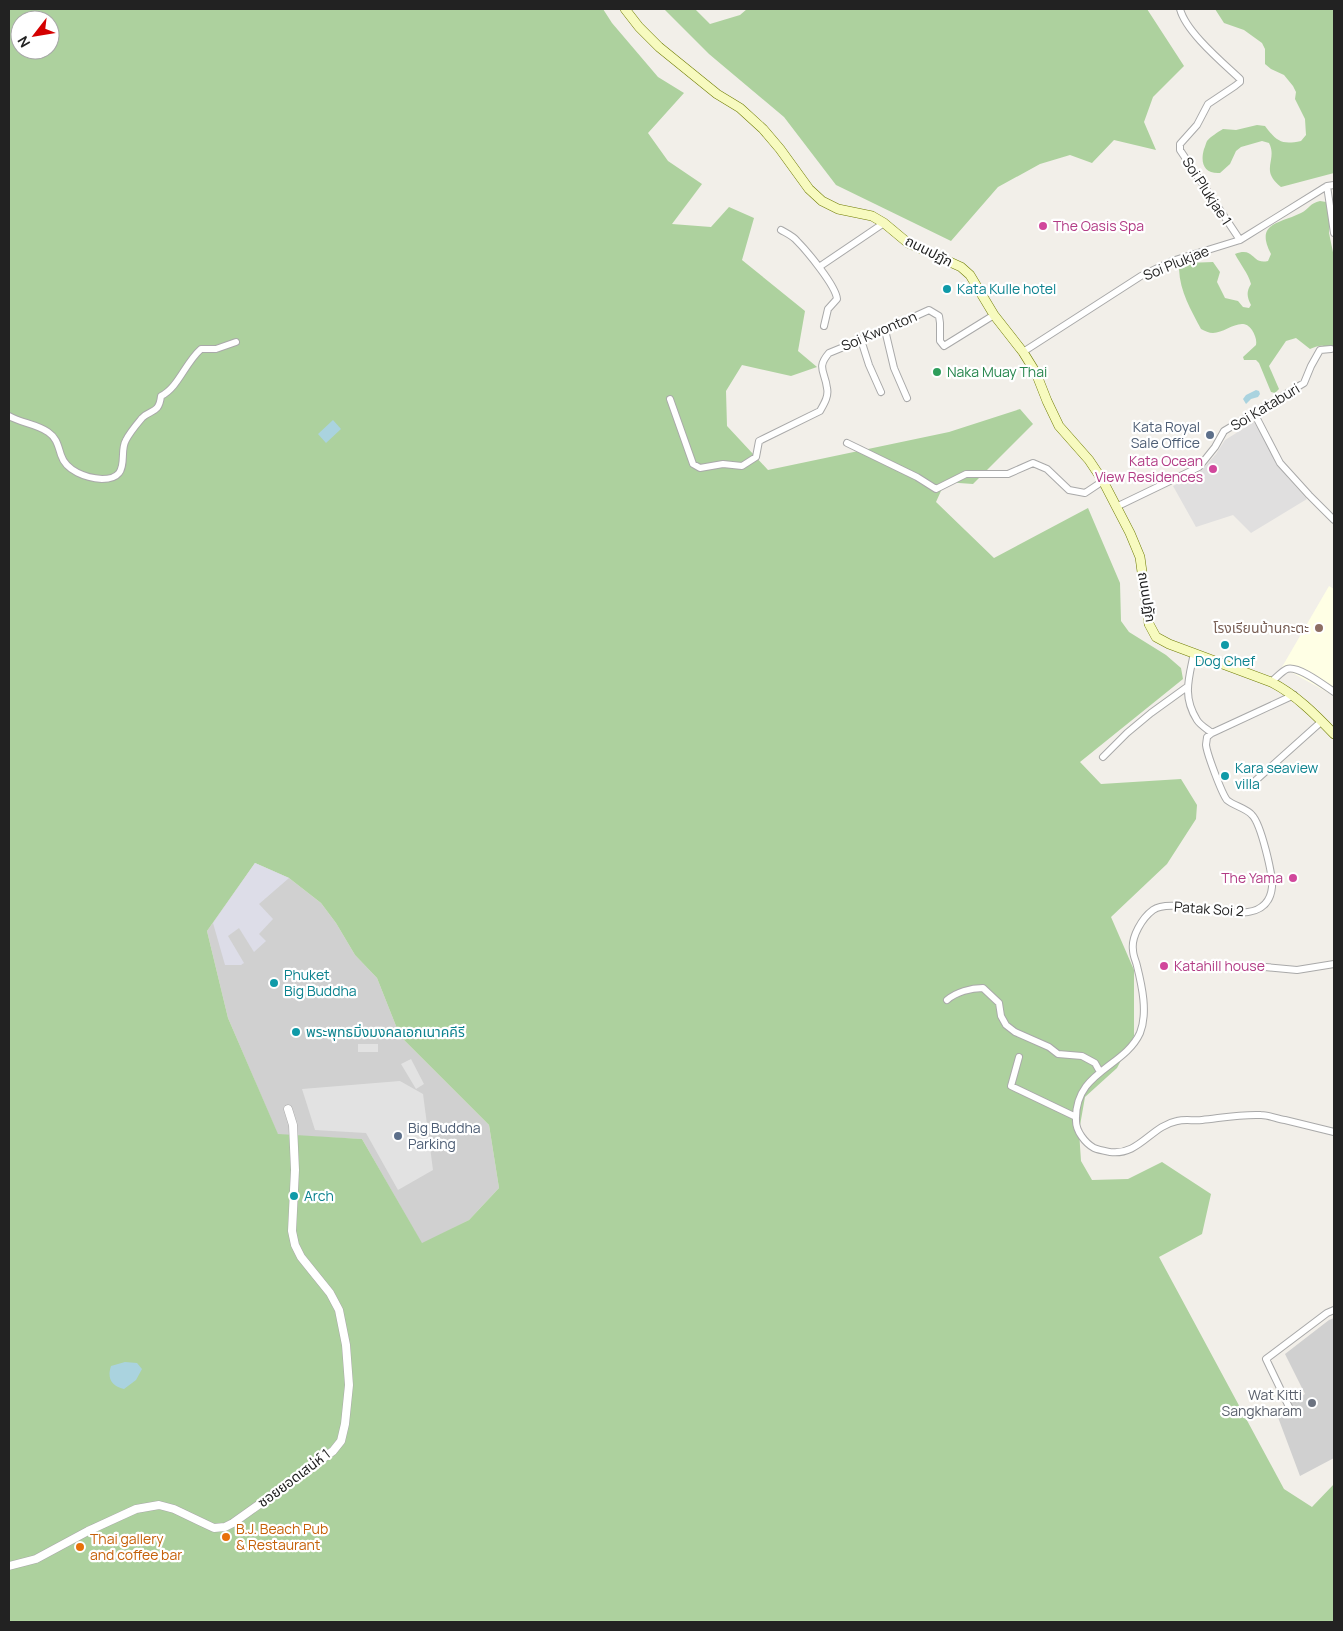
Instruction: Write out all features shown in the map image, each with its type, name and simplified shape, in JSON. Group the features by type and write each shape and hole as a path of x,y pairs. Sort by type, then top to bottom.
{"main road":[{"name":"ถนนปฏัก","path":"625,9 639,27 659,47 717,94 740,108 763,129 809,190 822,201 838,209 872,216 884,223 908,243 961,267 970,275 994,315 1023,352 1036,373 1059,426 1089,460 1103,481 1130,533 1140,558 1146,610 1149,624 1156,637 1169,644 1271,682 1294,695 1334,734"}],"street":[{"name":"Soi Plukjae 1","path":"1180,9 1190,28 1240,79 1235,86 1208,104 1197,126 1180,144 1180,150 1240,240"},
{"path":"1331,185 1334,233"},
{"name":"Soi Plukjae","path":"1023,352 1141,276 1172,261 1240,240 1331,185"},
{"path":"819,267 884,223"},
{"path":"781,230 796,240 819,267 836,293 836,299 828,309 824,326"},
{"name":"Soi Kwonton","path":"670,399 693,464 700,468 723,464 742,466 756,457 759,441 820,411 828,390 822,368 822,360 828,353 929,310 939,316 940,341 944,346 994,315"},
{"path":"885,330 894,368 907,398"},
{"path":"861,340 880,392"},
{"path":"9,416 48,432 59,446 64,461 78,473 88,478 107,479 120,472 122,448 127,438 142,418 154,412 161,396 171,390 192,358 201,349 216,349 236,342"},
{"name":"Soi Kataburi","path":"1116,507 1199,467 1215,447 1224,431 1304,383 1320,350 1331,349"},
{"path":"1254,413 1280,463 1334,520"},
{"path":"847,443 917,477 936,490 966,474 1008,474 1033,463 1047,469 1069,490 1085,493 1103,481"},
{"path":"1194,653 1187,687 1188,699 1198,721 1212,734 1294,695"},
{"path":"1271,682 1287,669 1294,668 1334,692"},
{"path":"1103,757 1151,712 1187,687"},
{"path":"1255,781 1322,721"},
{"name":"Patak Soi 2","path":"1076,1116 1083,1090 1100,1072 1130,1047 1140,1033 1144,1012 1138,967 1132,949 1134,937 1146,917 1155,908 1168,906 1236,913 1254,911 1267,903 1272,888 1264,842 1252,815 1226,800 1206,745 1207,737 1212,734"},
{"path":"1255,966 1297,970 1334,964"},
{"path":"947,1000 953,995 972,988 983,988 999,1003 1001,1016 1006,1025 1016,1032 1049,1047 1058,1054 1082,1056 1095,1063 1100,1072"},
{"path":"1019,1057 1011,1086 1076,1116 1078,1132 1093,1147 1116,1152 1133,1149 1160,1129 1176,1121 1242,1115 1263,1115 1334,1132"},
{"name":"ซอยยอดเสน่ห์ 1","path":"9,1566 36,1558 136,1509 151,1506 159,1505 174,1509 214,1528 225,1527 306,1471 333,1450 341,1441 345,1424 349,1385 346,1345 339,1310 330,1293 301,1257 295,1245 292,1231 295,1170 293,1125 288,1109"},
{"path":"1290,1409 1266,1359 1327,1313 1334,1310"}],"shaded area":[{"path":"1254,422 1288,478 1307,499 1251,533 1233,515 1196,527 1173,486 1201,471 1225,440"},
{"name":"โรงเรียนบ้านกะตะ","path":"1329,586 1334,589 1334,696 1282,667"},
{"path":"255,863 289,878 321,903 336,923 355,955 377,978 400,1036 489,1125 499,1188 469,1220 422,1244 362,1139 278,1135 228,1018 207,931"},
{"path":"255,863 289,878 259,904 273,919 259,934 266,941 254,952 239,928 228,936 244,963 241,965 225,965 213,923"},
{"path":"358,1044 378,1044 378,1052 358,1052"},
{"path":"411,1059 424,1084 416,1089 401,1064"},
{"name":"Big Buddha Parking","path":"400,1081 423,1094 433,1170 398,1190 366,1133 315,1130 302,1089"},
{"name":"Wat Kitti Sangkharam","path":"1334,1318 1334,1458 1300,1476 1276,1412 1305,1394 1285,1354"}],"green space":[{"path":"9,9 603,9 612,23 658,77 684,93 648,133 668,161 702,184 672,224 711,227 729,207 754,218 742,260 805,311 798,351 817,367 791,376 742,365 726,391 727,426 768,470 949,432 1020,409 1033,424 973,484 945,482 936,502 994,558 1088,508 1120,583 1121,621 1129,632 1166,655 1181,668 1183,679 1080,762 1101,784 1181,779 1197,805 1196,819 1167,864 1111,917 1134,970 1134,1036 1117,1068 1085,1097 1079,1131 1081,1161 1092,1180 1128,1179 1162,1162 1211,1194 1202,1234 1159,1257 1284,1489 1312,1507 1334,1484 1334,1622 9,1622","holes":["255,863 289,878 321,903 336,923 355,955 377,978 400,1036 489,1125 499,1188 469,1220 422,1243 362,1139 278,1134 228,1018 207,931"]},
{"path":"664,9 695,9 710,24 740,15 747,9 1147,9 1184,66 1153,97 1144,122 1156,150 1114,140 1092,163 1070,155 1040,164 998,187 951,241 836,185 784,117 709,54"},
{"path":"1215,9 1334,9 1334,173 1281,187 1271,175 1272,155 1269,143 1262,141 1241,147 1236,151 1230,164 1220,173 1210,172 1204,167 1203,154 1207,141 1223,129 1236,130 1257,125 1265,126 1277,139 1289,143 1301,141 1306,135 1305,119 1295,99 1296,92 1284,75 1265,64 1265,49 1262,43 1244,30 1224,23"},
{"path":"1326,202 1334,257 1334,353 1323,346 1310,349 1296,338 1286,341 1269,366 1279,389 1275,393 1271,392 1259,363 1256,360 1244,360 1243,357 1256,345 1256,338 1252,330 1244,324 1213,333 1201,329 1184,293 1179,269 1187,263 1213,262 1220,272 1217,282 1225,298 1238,301 1243,307 1249,308 1251,305 1248,292 1251,284 1235,254 1246,252 1258,260 1268,261 1271,254 1267,244 1267,230 1271,226 1301,213 1314,203"}],"water":[{"path":"1256,390 1260,394 1258,397 1251,399 1246,404 1243,399 1246,395"},
{"path":"333,420 341,429 326,443 318,434"},
{"path":"125,1362 137,1363 142,1369 136,1380 124,1389 113,1384 110,1374 111,1366"}],"place":[{"name":"The Oasis Spa","path":"1043,226"},
{"name":"Kata Kulle hotel","path":"947,289"},
{"name":"Naka Muay Thai","path":"937,372"},
{"name":"Kata Royal Sale Office","path":"1210,435"},
{"name":"Kata Ocean View Residences","path":"1213,469"},
{"name":"โรงเรียนบ้านกะตะ","path":"1319,628"},
{"name":"Dog Chef","path":"1225,645"},
{"name":"Kara seaview villa","path":"1225,776"},
{"name":"The Yama","path":"1293,878"},
{"name":"Katahill house","path":"1164,966"},
{"name":"Phuket Big Buddha","path":"274,983"},
{"name":"พระพุทธมิ่งมงคลเอกเนาคคีรี","path":"296,1032"},
{"name":"Big Buddha Parking","path":"398,1136"},
{"name":"Arch","path":"294,1196"},
{"name":"Wat Kitti Sangkharam","path":"1312,1403"},
{"name":"B.J. Beach Pub & Restaurant","path":"226,1537"},
{"name":"Thai gallery and coffee bar","path":"80,1547"}]}
